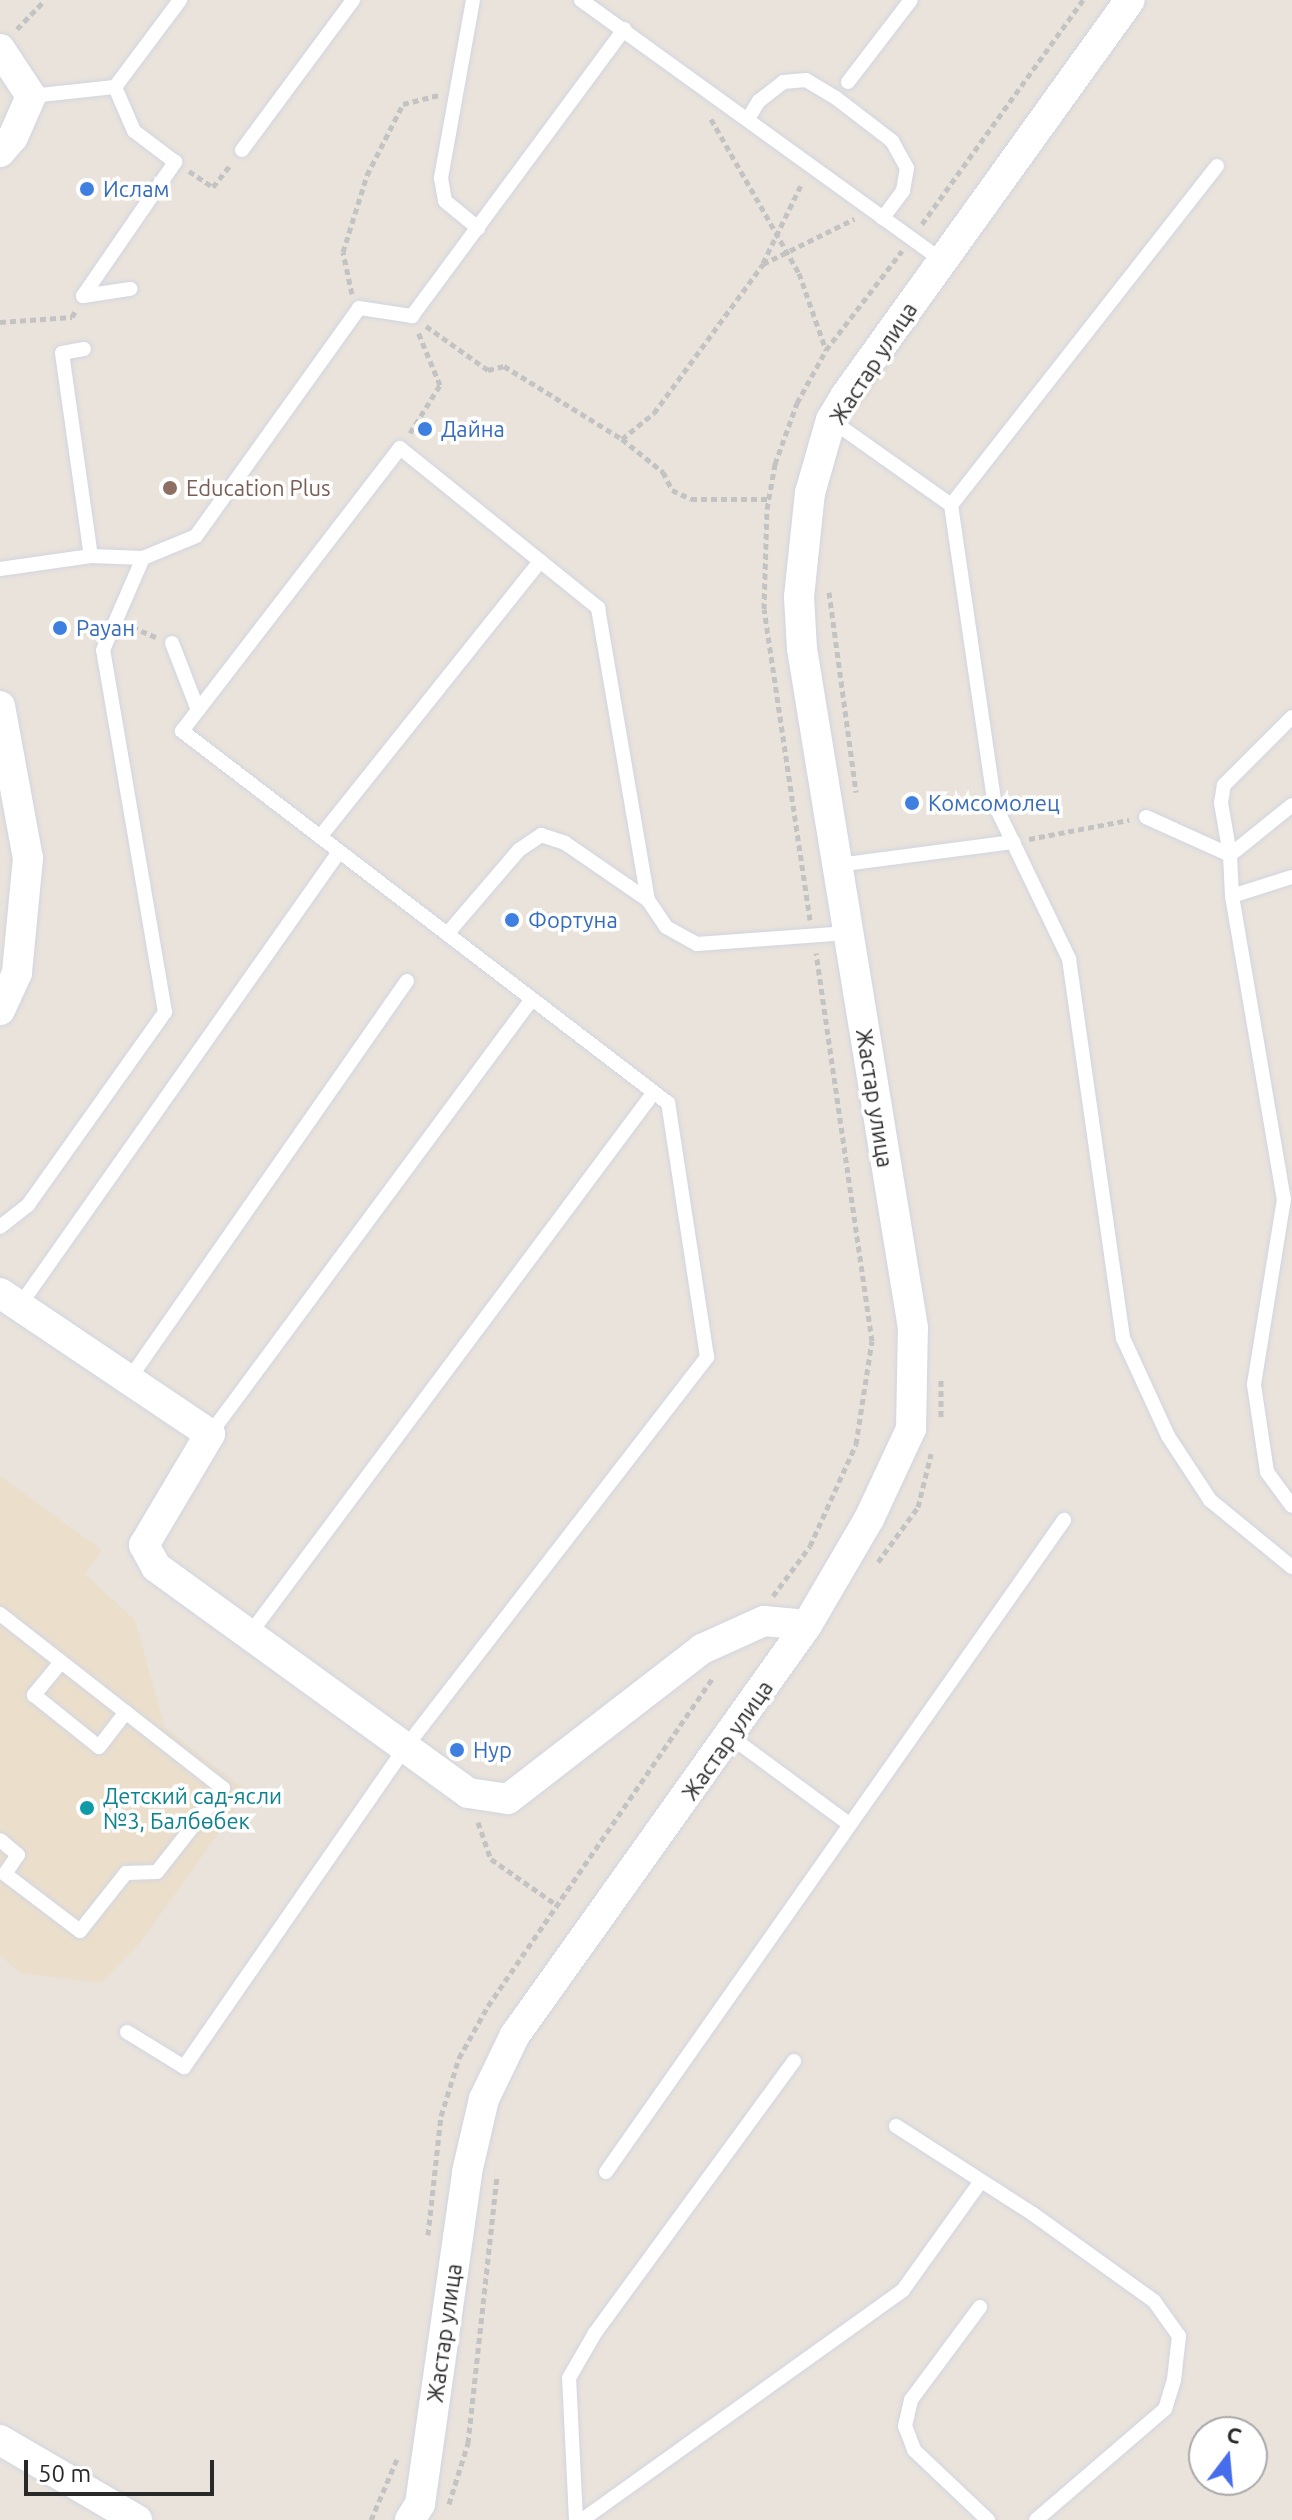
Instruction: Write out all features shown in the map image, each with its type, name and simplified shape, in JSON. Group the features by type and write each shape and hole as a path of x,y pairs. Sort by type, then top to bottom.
{"street":[{"name":"Жастар улица","path":"410,2520 420,2504 467,2172 484,2099 515,2035 731,1737 807,1625 869,1519 911,1429 913,1328 802,649 799,597 810,493 831,420 1130,0"},
{"path":"0,152 13,137 31,96 4,43"},
{"path":"0,706 28,858 17,973 0,1010"},
{"path":"10,1299 210,1434 144,1545 156,1567 468,1793 508,1799 702,1649 764,1621 807,1625"},
{"path":"0,2440 137,2520"}],"lane":[{"path":"31,96 115,87 180,0"},
{"path":"242,150 353,0"},
{"path":"473,0 441,178 445,201 478,228"},
{"path":"581,0 942,260"},
{"path":"848,82 911,0"},
{"path":"0,569 91,556 143,558 196,536 359,308 412,316 624,29"},
{"path":"748,119 759,101 783,82 806,80 836,98 892,141 907,168 903,191 878,214"},
{"path":"83,296 175,162 134,131 115,87"},
{"path":"951,505 1217,166"},
{"path":"83,296 130,289"},
{"path":"84,349 62,353 91,556"},
{"path":"831,420 951,505 995,805 1069,959 1123,1338 1168,1436 1210,1500 1292,1567"},
{"path":"127,2032 184,2067 405,1748 707,1357 668,1103 182,731 400,448 598,608 648,900"},
{"path":"0,1227 28,1205 165,1012 103,650 143,558"},
{"path":"320,837 540,561"},
{"path":"172,643 198,710"},
{"path":"1292,717 1224,785 1221,803 1230,855 1232,896 1284,1199 1254,1385 1267,1472 1292,1506"},
{"path":"1230,855 1292,805"},
{"path":"1146,817 1230,855"},
{"path":"447,934 519,850 541,835 565,843 648,900 666,927 697,944 848,933"},
{"path":"838,865 1013,842"},
{"path":"10,1299 339,852"},
{"path":"1232,896 1292,877"},
{"path":"130,1378 407,981"},
{"path":"210,1434 532,999"},
{"path":"249,1635 654,1092"},
{"path":"606,2172 1064,1520"},
{"path":"0,1614 223,1788 157,1872 126,1873 80,1931 2,1877 18,1855 0,1840"},
{"path":"61,1662 34,1695 99,1747 126,1712"},
{"path":"731,1737 849,1824"},
{"path":"576,2520 569,2378 595,2333 794,2061"},
{"path":"896,2126 1154,2301 1179,2336 1174,2380 1165,2409 1036,2520"},
{"path":"582,2520 903,2290 981,2181"},
{"path":"980,2307 911,2400 905,2426 914,2450 988,2520"}],"path":[{"path":"4,43 45,0"},
{"path":"750,1627 810,1546 835,1497 856,1444 872,1341 764,609 761,559 768,499 797,403 826,350 911,239 1083,0"},
{"path":"700,85 712,121 799,273 826,350"},
{"path":"359,308 347,284 343,252 367,175 403,104 456,94"},
{"path":"175,162 213,187 242,150"},
{"path":"622,439 654,413 763,264 775,234 795,203 809,164"},
{"path":"763,264 878,214"},
{"path":"0,322 72,317 83,296"},
{"path":"412,316 488,370 504,366 622,439 663,472 672,490 691,499 768,499"},
{"path":"400,448 440,385 412,316"},
{"path":"828,586 857,800"},
{"path":"115,620 172,643"},
{"path":"1013,842 1146,817"},
{"path":"937,1432 944,1395 939,1364"},
{"path":"872,1570 918,1507 933,1447"},
{"path":"427,2238 441,2116 459,2058 557,1905 722,1665"},
{"path":"468,1793 491,1859 557,1905"},
{"path":"447,2508 471,2421 498,2164"},
{"path":"371,2520 399,2452"}],"shaded area":[{"path":"0,1476 102,1550 85,1574 135,1620 165,1728 248,1792 140,1943 101,1983 21,1973 0,1956"}],"place":[{"name":"Ислам","path":"87,189"},
{"name":"Дайна","path":"425,429"},
{"name":"Education Plus","path":"170,488"},
{"name":"Рауан","path":"60,628"},
{"name":"Комсомолец","path":"912,803"},
{"name":"Фортуна","path":"512,920"},
{"name":"Нур","path":"457,1750"},
{"name":"Детский сад-ясли №3, Балбөбек","path":"87,1808"}]}
